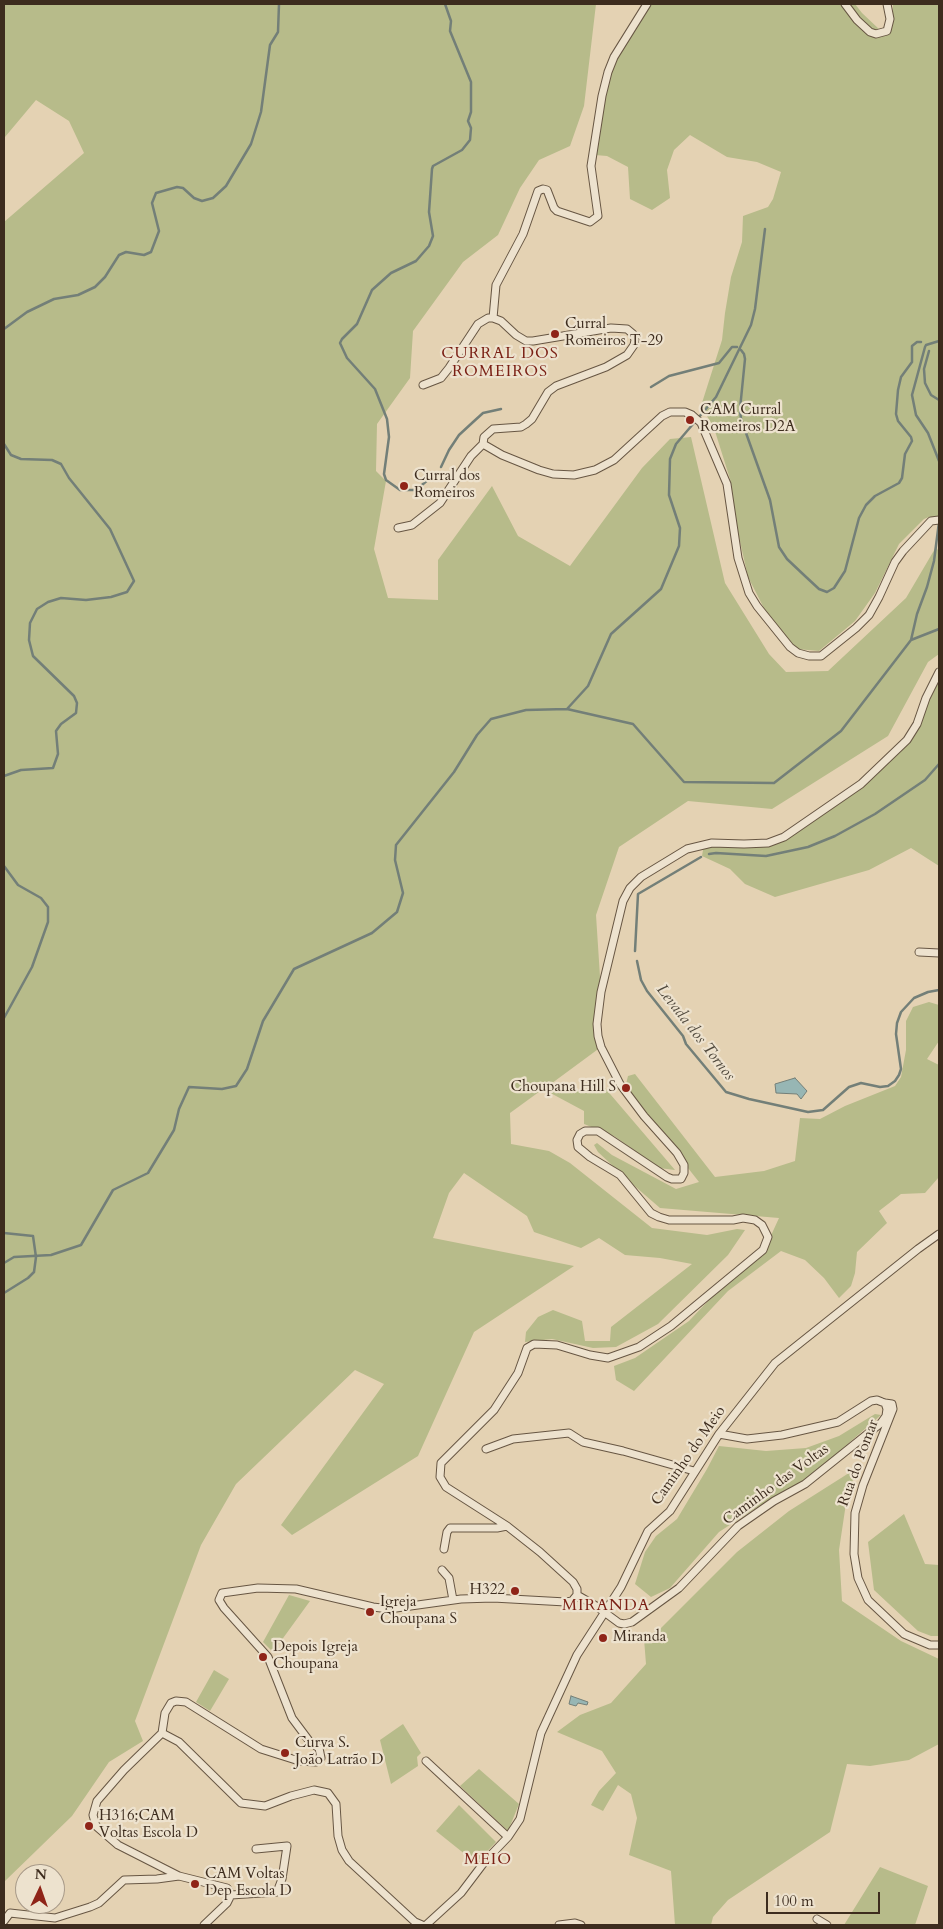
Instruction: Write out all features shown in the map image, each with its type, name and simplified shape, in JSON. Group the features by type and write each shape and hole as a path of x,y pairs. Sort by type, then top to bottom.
{"street":[{"path":"493,318 496,285 523,234 538,191 547,190 552,204 557,211 590,222 598,216 591,166 602,96 614,57 647,4"},
{"path":"845,4 870,32 876,34 887,31 890,19 887,4"},
{"path":"398,528 412,525 440,503 471,456 483,444 484,437 493,429 521,427 533,417 546,395 556,386 606,366 627,355 632,350 635,340 634,336 627,330 611,328 526,341 516,335 501,321 493,318 485,319 478,324 441,378 423,385"},
{"path":"483,444 502,455 539,470 553,474 574,475 595,470 614,460 662,416 670,412 685,412 692,415 700,421 727,484 738,558 749,593 790,647 809,656 821,656 856,628 868,615 879,597 895,562 931,521 939,520"},
{"path":"231,1895 227,1888 179,1876 113,1841 96,1826 94,1815 97,1801 124,1770 162,1733 165,1713 171,1704 176,1701 186,1702 261,1749 299,1761 316,1762 321,1758 319,1748 310,1742 292,1718 268,1656 224,1608 219,1600 222,1593 258,1588 296,1589 372,1607 389,1609 453,1600 493,1598 566,1602 572,1601 577,1595 577,1589 573,1582 507,1526 446,1487 440,1477 441,1463 494,1410 518,1373 527,1348 534,1344 557,1346 608,1358 639,1347 671,1326 763,1250 768,1237 762,1225 754,1220 743,1218 733,1220 669,1220 659,1217 651,1213 620,1175 578,1147 577,1140 580,1134 585,1131 598,1131 666,1177 672,1179 681,1178 684,1173 684,1165 677,1153 644,1116 620,1084 601,1047 598,1036 597,1024 601,992 623,900 630,888 641,877 688,849 712,842 768,843 784,837 861,784 907,740 917,724 926,698 939,672"},
{"path":"919,952 939,953"},
{"name":"Caminho do Meio","path":"426,1925 461,1894 486,1860 508,1837 520,1818 541,1733 577,1655 621,1587 648,1531 670,1511 719,1434 775,1363 939,1234"},
{"name":"Caminho das Voltas","path":"577,1595 604,1611 619,1623 628,1624 679,1588 738,1526 774,1501 805,1484 881,1423 887,1412 885,1403 877,1400 870,1401 838,1422 797,1432 747,1439 719,1434"},
{"name":"Rua do Pomar","path":"885,1403 892,1404 893,1409 854,1513 854,1554 858,1578 868,1600 904,1634 924,1643 939,1645"},
{"path":"486,1449 512,1439 569,1433 583,1442 694,1471"},
{"path":"444,1548 447,1532 450,1528 496,1528 507,1526"},
{"path":"442,1570 449,1578 453,1600"},
{"path":"162,1733 179,1742 241,1803 265,1806 314,1790 328,1793 336,1804 338,1836 342,1850 349,1861 414,1922 422,1925"},
{"path":"426,1761 508,1837"},
{"path":"231,1895 277,1892 282,1880 287,1846 256,1848"},
{"path":"4,1921 10,1913 55,1918 90,1907 99,1902 124,1880 179,1876"},
{"path":"204,1925 227,1903 231,1895"},
{"path":"817,1919 827,1925"},
{"path":"559,1925 575,1923 581,1925"}],"green space":[{"path":"4,4 596,4 584,106 570,146 539,160 520,188 498,235 463,262 413,331 410,378 377,424 376,471 386,481 374,549 388,598 438,600 438,560 492,486 518,536 570,566 642,468 670,439 691,437 725,583 769,654 786,672 828,671 906,598 936,547 939,552 939,654 928,662 888,736 772,809 688,801 619,847 596,915 601,992 601,1047 544,1089 585,1091 605,1088 675,1170 659,1168 614,1136 584,1124 584,1111 543,1089 510,1113 511,1144 549,1151 570,1163 652,1228 707,1235 737,1229 745,1230 728,1255 658,1324 616,1347 593,1348 552,1339 525,1342 526,1332 538,1317 553,1310 582,1321 585,1341 610,1341 611,1327 692,1264 660,1258 625,1255 599,1238 581,1248 534,1232 527,1216 464,1173 449,1193 433,1238 574,1266 474,1332 418,1456 292,1535 281,1525 384,1384 355,1370 236,1484 201,1545 135,1721 143,1741 109,1762 72,1816 23,1864 15,1864 15,1871 4,1882 4,222 84,153 69,121 36,100 4,137"},
{"path":"647,4 855,4 880,30 891,28 893,24 893,4 939,4 939,522 929,517 924,519 899,544 875,593 855,621 819,651 797,649 766,612 748,577 737,528 730,479 714,428 701,406 722,340 731,277 742,242 743,216 768,207 773,199 781,172 757,162 727,157 690,135 674,150 667,170 670,198 652,210 630,199 628,167 607,156 595,155 602,104 611,67"},
{"path":"939,672 939,866 911,848 869,870 775,897 745,884 730,869 702,856 704,844 744,844 784,837 861,784 907,740"},
{"path":"929,1002 939,1005 939,1041 927,1059 939,1065 939,1177 925,1193 901,1194 879,1211 887,1223 857,1252 855,1273 851,1286 839,1298 824,1278 805,1260 781,1251 728,1291 634,1391 616,1380 614,1366 635,1358 689,1321 768,1242 779,1218 660,1208 598,1152 594,1145 597,1143 612,1155 676,1189 699,1182 625,1088 628,1076 635,1074 715,1177 764,1171 795,1161 800,1118 820,1119 845,1106 895,1086 901,1077 906,1050 906,1021 913,1007"},
{"path":"875,1414 881,1415 804,1482 759,1506 719,1532 670,1588 651,1597 635,1584 645,1552 656,1536 677,1519 719,1446 766,1451 806,1448 839,1436"},
{"path":"860,1466 848,1490 839,1550 842,1601 901,1641 939,1659 939,1744 909,1760 870,1766 847,1764 830,1832 728,1900 713,1917 711,1925 675,1925 671,1871 629,1855 637,1818 631,1794 618,1785 603,1811 591,1805 599,1791 616,1773 602,1751 557,1732 580,1715 611,1703 646,1664 644,1639 661,1628 737,1552 789,1511"},
{"path":"904,1514 925,1564 939,1565 939,1636 931,1636 918,1631 874,1590 868,1542"},
{"path":"289,1595 310,1601 273,1652 263,1642"},
{"path":"214,1670 229,1679 210,1711 196,1702"},
{"path":"403,1724 421,1753 417,1757 418,1766 391,1784 380,1740"},
{"path":"479,1769 519,1804 508,1831 460,1786"},
{"path":"459,1805 496,1842 476,1863 436,1831"},
{"path":"880,1867 928,1886 915,1925 844,1925"}],"water":[{"path":"795,1078 807,1091 801,1099 797,1094 776,1093 775,1084"},
{"path":"571,1696 588,1702 587,1705 578,1703 576,1706 569,1704"}],"waterway":[{"path":"4,329 27,312 54,299 78,295 95,287 105,277 119,255 126,252 144,255 151,252 159,231 152,203 156,193 177,187 183,188 194,198 202,201 213,198 226,186 251,144 261,112 270,45 278,32 279,4"},
{"name":"Levada dos Tornos","path":"436,473 416,490 400,490 386,480 384,474 389,437 387,419 375,389 347,358 340,343 357,324 372,290 391,273 416,261 429,246 433,236 429,212 433,166 462,150 470,140 471,128 468,121 471,112 471,82 450,31 451,21 445,4"},
{"path":"4,1263 14,1257 51,1255 81,1245 113,1190 148,1173 174,1130 179,1109 189,1087 222,1089 236,1086 247,1069 263,1021 294,969 372,933 397,912 403,893 395,860 396,845 454,772 477,735 491,719 526,710 567,709 588,686 611,634 661,589 679,546 680,528 669,495 670,459 676,444 716,397 751,325 755,309 765,229"},
{"path":"939,341 926,345 912,395 916,415 928,433 939,461"},
{"name":"Levada dos Tornos","path":"741,350 745,359 740,409 741,419 770,500 779,547 787,559 805,576 819,589 827,592 834,588 845,571 859,518 866,505 875,496 899,483 902,478 905,454 912,441 898,421 896,414 898,390 901,377 912,362 912,346 917,342 921,342"},
{"name":"Levada dos Tornos","path":"651,387 669,376 719,363 732,347 737,347"},
{"name":"Levada dos Tornos","path":"929,351 924,369 925,383 931,395 939,400"},
{"name":"Levada dos Tornos","path":"441,467 459,435 483,413 501,409"},
{"path":"4,444 11,455 21,459 52,460 61,464 69,478 110,529 134,581 127,592 111,597 86,600 61,598 48,602 37,609 30,623 29,640 33,656 74,696 77,703 76,713 61,724 56,731 58,754 53,768 21,770 4,776"},
{"path":"911,640 917,614 934,561 939,522"},
{"path":"567,709 633,724 684,782 774,783 841,731 911,640 939,629"},
{"name":"Levada dos Tornos","path":"709,854 766,856 808,847 835,836 875,814 925,780 939,764"},
{"name":"Levada dos Tornos","path":"635,951 638,894 701,857"},
{"path":"4,866 18,885 41,898 48,907 48,922 32,967 4,1018"},
{"name":"Levada dos Tornos","path":"637,961 641,980 647,991 683,1036 686,1044 726,1092 808,1112 823,1110 849,1087 861,1083 880,1087 888,1086 895,1081 901,1069 896,1034 901,1012 914,998 939,990"},
{"path":"4,1233 33,1236 36,1257 34,1272 4,1293"}],"place":[{"name":"Curral Romeiros T-29","path":"555,334"},
{"name":"CAM Curral Romeiros D2A","path":"690,420"},
{"name":"Curral dos Romeiros","path":"404,486"},
{"name":"Choupana Hill S","path":"626,1088"},
{"name":"H322","path":"515,1591"},
{"name":"Igreja Choupana S","path":"370,1612"},
{"name":"Miranda","path":"603,1638"},
{"name":"Depois Igreja Choupana","path":"263,1657"},
{"name":"Curva S. João Latrão D","path":"285,1753"},
{"name":"H316;CAM Voltas Escola D","path":"89,1826"},
{"name":"CAM Voltas Dep Escola D","path":"195,1884"}],"district":[{"name":"CURRAL DOS ROMEIROS","path":"500,363"},
{"name":"MIRANDA","path":"606,1606"},
{"name":"MEIO","path":"488,1860"}]}
